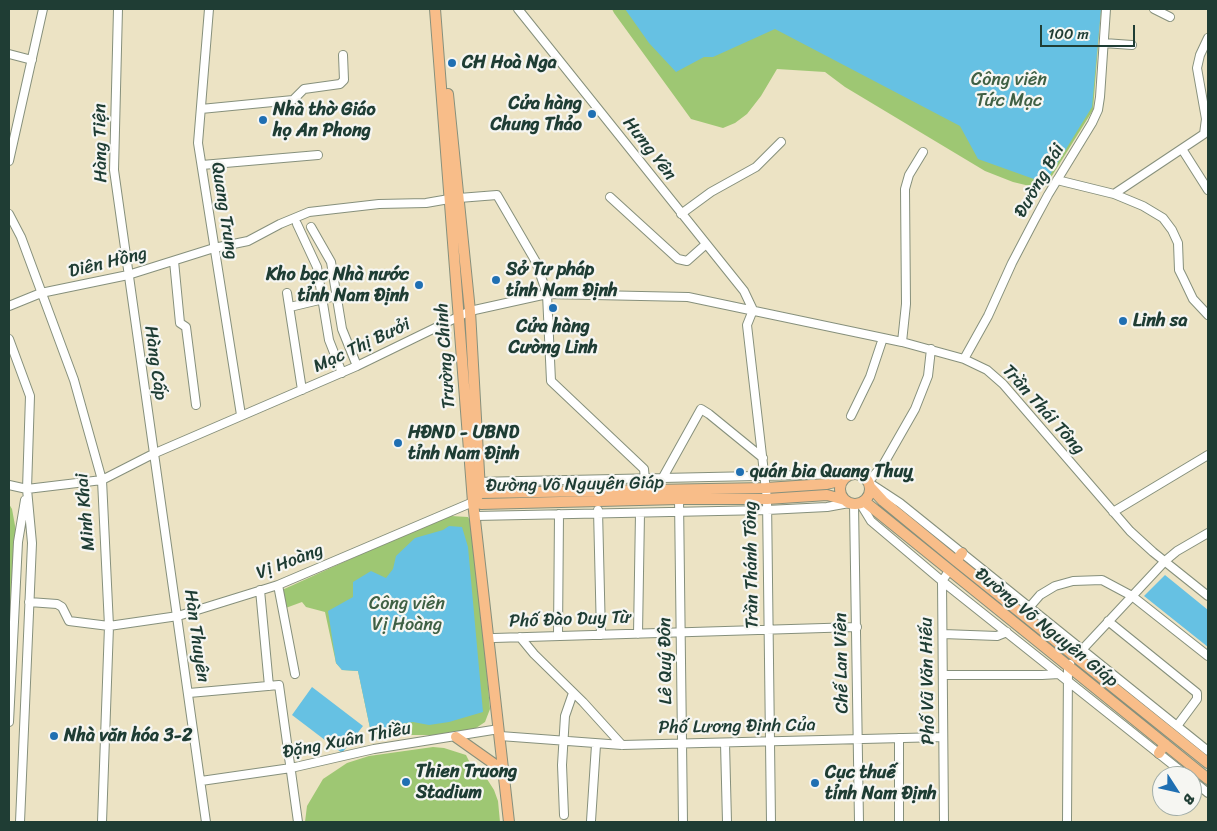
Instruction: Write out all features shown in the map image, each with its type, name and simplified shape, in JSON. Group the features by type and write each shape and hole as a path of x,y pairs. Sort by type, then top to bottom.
{"main road":[{"name":"Trường Chinh","path":"435,9 441,42"},
{"name":"Trường Chinh","path":"440,9 454,199 458,317 477,486"},
{"name":"Trường Chinh","path":"454,199 470,310 477,503 494,695 497,700"},
{"path":"859,474 864,476 870,484 868,498 854,502 840,491 840,486 848,476 859,474"},
{"name":"Đường Võ Nguyên Giáp","path":"477,486 645,485 766,488 826,484 848,476"},
{"name":"Đường Võ Nguyên Giáp","path":"870,484 883,501 959,557 1079,653 1208,763"},
{"name":"Đường Võ Nguyên Giáp","path":"477,503 679,499 767,504 827,495 854,502 950,572 1068,667 1162,749 1208,779"},
{"name":"Trường Chinh","path":"478,516 494,638 499,694 497,700 509,822"},
{"path":"456,737 504,771"}],"street":[{"path":"9,161 43,9"},
{"name":"Hàng Tiện","path":"118,9 114,170 128,275"},
{"name":"Quang Trung","path":"209,9 198,143 241,416"},
{"name":"Hưng Yên","path":"518,9 744,292 753,310"},
{"name":"Đường Bái","path":"964,358 988,316 1034,221 1098,110 1107,9"},
{"path":"1154,9 1170,16"},
{"path":"1114,194 1204,134 1206,119 1197,68 1200,55 1208,38"},
{"path":"1104,43 1132,45"},
{"path":"9,54 32,60"},
{"path":"201,109 293,100 304,89 340,84 344,80 343,55"},
{"path":"681,214 710,192 756,167 781,142"},
{"path":"1182,149 1208,190"},
{"path":"902,342 906,304 905,189 909,175 923,152"},
{"path":"202,165 318,155"},
{"path":"1057,180 1114,194 1143,206 1163,218 1172,230 1178,243 1179,270 1182,278 1194,299 1208,315"},
{"name":"Diên Hồng","path":"9,306 40,293 128,275 214,248 248,241 280,224 309,212 379,204 426,203 497,195 536,262 547,294"},
{"path":"610,197 682,261 687,261 705,245"},
{"name":"Minh Khai","path":"9,214 21,237 40,293 74,380 102,480 109,626 102,822"},
{"path":"297,224 317,267 329,340 342,373"},
{"path":"311,228 331,262 342,330 357,366"},
{"path":"174,261 180,324 186,327 196,405"},
{"name":"Hàng Cấp","path":"128,275 153,454"},
{"path":"287,293 302,390"},
{"path":"547,294 551,381 644,469 645,485"},
{"name":"Mạc Thị Bưởi","path":"9,485 27,488 102,480 153,454 342,373 470,310 547,294 688,297 753,310"},
{"path":"290,307 336,296"},
{"name":"Trần Thái Tông","path":"753,310 931,349 964,358 987,370 1003,384 1130,531 1208,596"},
{"name":"Trần Thánh Tông","path":"753,310 747,325 767,504 771,822"},
{"path":"851,416 870,376 883,338"},
{"path":"9,339 30,396 27,488 32,543 20,822"},
{"path":"870,484 915,409 928,376 931,349"},
{"path":"662,479 701,409 710,414 763,458"},
{"name":"Hàn Thuyên","path":"153,454 178,616 206,822"},
{"path":"1113,512 1208,454"},
{"name":"Đường Võ Nguyên Giáp","path":"645,485 662,479 848,476"},
{"path":"9,722 18,542 27,488"},
{"name":"Lê Quý Đôn","path":"679,499 683,822"},
{"path":"598,501 600,635"},
{"name":"Đường Võ Nguyên Giáp","path":"854,502 871,521 942,581 1068,681 1162,749 1178,766"},
{"name":"Chế Lan Viên","path":"854,502 859,822"},
{"name":"Vị Hoàng","path":"109,626 178,616 278,585 477,503"},
{"name":"Đường Võ Nguyên Giáp","path":"478,516 679,512 767,504"},
{"path":"638,634 640,513"},
{"path":"558,636 559,514"},
{"path":"1067,822 1068,667 1108,621 1165,561 1177,551 1208,533"},
{"path":"942,581 950,572"},
{"path":"1026,611 1040,595 1055,586 1073,581 1102,580 1132,596 1208,656"},
{"name":"Phố Vũ Văn Hiếu","path":"942,581 944,822"},
{"path":"278,585 294,674"},
{"path":"260,590 269,686"},
{"path":"29,602 57,604 62,607 69,621 109,626"},
{"path":"1108,621 1197,693 1197,699 1177,726"},
{"name":"Phố Đào Duy Từ","path":"494,638 857,627"},
{"path":"942,634 997,636 1007,632"},
{"path":"520,637 622,745"},
{"name":"Đường Võ Nguyên Giáp","path":"1079,653 1208,751"},
{"path":"943,675 1059,674"},
{"path":"188,693 279,685 298,822"},
{"path":"564,815 562,786 566,710 573,692"},
{"name":"Đặng Xuân Thiều","path":"200,781 291,768 414,742 500,732 564,740"},
{"name":"Phố Lương Định Của","path":"564,740 596,745 622,745 944,737"},
{"path":"899,738 899,822"},
{"path":"725,743 727,822"},
{"path":"591,821 596,745"}],"green space":[{"name":"Công viên Tức Mạc","path":"612,9 1101,9 1093,110 1045,187 1038,188 1013,182 985,171 845,87 825,72 777,69 761,96 747,114 735,123 723,128 691,119"},
{"path":"9,504 12,509 18,542 9,722"},
{"name":"Công viên Vị Hoàng","path":"451,516 468,517 474,528 490,709 485,722 476,728 460,733 448,735 378,735 370,728 358,671 342,670 336,663 325,612 306,607 302,602 283,609 282,590 410,532"},
{"name":"Thien Truong Stadium","path":"433,747 444,748 466,755 470,763 487,779 494,790 498,801 500,822 305,822 307,806 323,779 347,763 369,756"}],"water":[{"name":"Công viên Tức Mạc","path":"625,9 1101,9 1092,107 1045,183 978,159 960,126 775,29 713,57 704,57 676,72 649,43"},
{"name":"Công viên Vị Hoàng","path":"449,526 462,527 468,547 483,712 449,722 429,725 413,722 401,724 386,732 370,728 358,671 342,670 336,663 328,611 353,597 353,582 371,571 386,578 393,569 396,556 415,538 443,530"},
{"path":"1165,575 1208,610 1208,647 1144,596"},
{"path":"312,687 363,726 342,753 292,715"}],"place":[{"name":"CH Hoà Nga","path":"452,63"},
{"name":"Cửa hàng Chung Thảo","path":"592,114"},
{"name":"Nhà thờ Giáo họ An Phong","path":"263,120"},
{"name":"Sở Tư pháp tỉnh Nam Định","path":"496,280"},
{"name":"Kho bạc Nhà nước tỉnh Nam Định","path":"419,285"},
{"name":"Cửa hàng Cường Linh","path":"553,308"},
{"name":"Linh sa","path":"1123,321"},
{"name":"HĐND - UBND tỉnh Nam Định","path":"398,443"},
{"name":"quán bia Quang Thuỵ","path":"740,472"},
{"name":"Nhà văn hóa 3-2","path":"54,736"},
{"name":"Thien Truong Stadium","path":"406,782"},
{"name":"Cục thuế tỉnh Nam Định","path":"815,783"}]}
